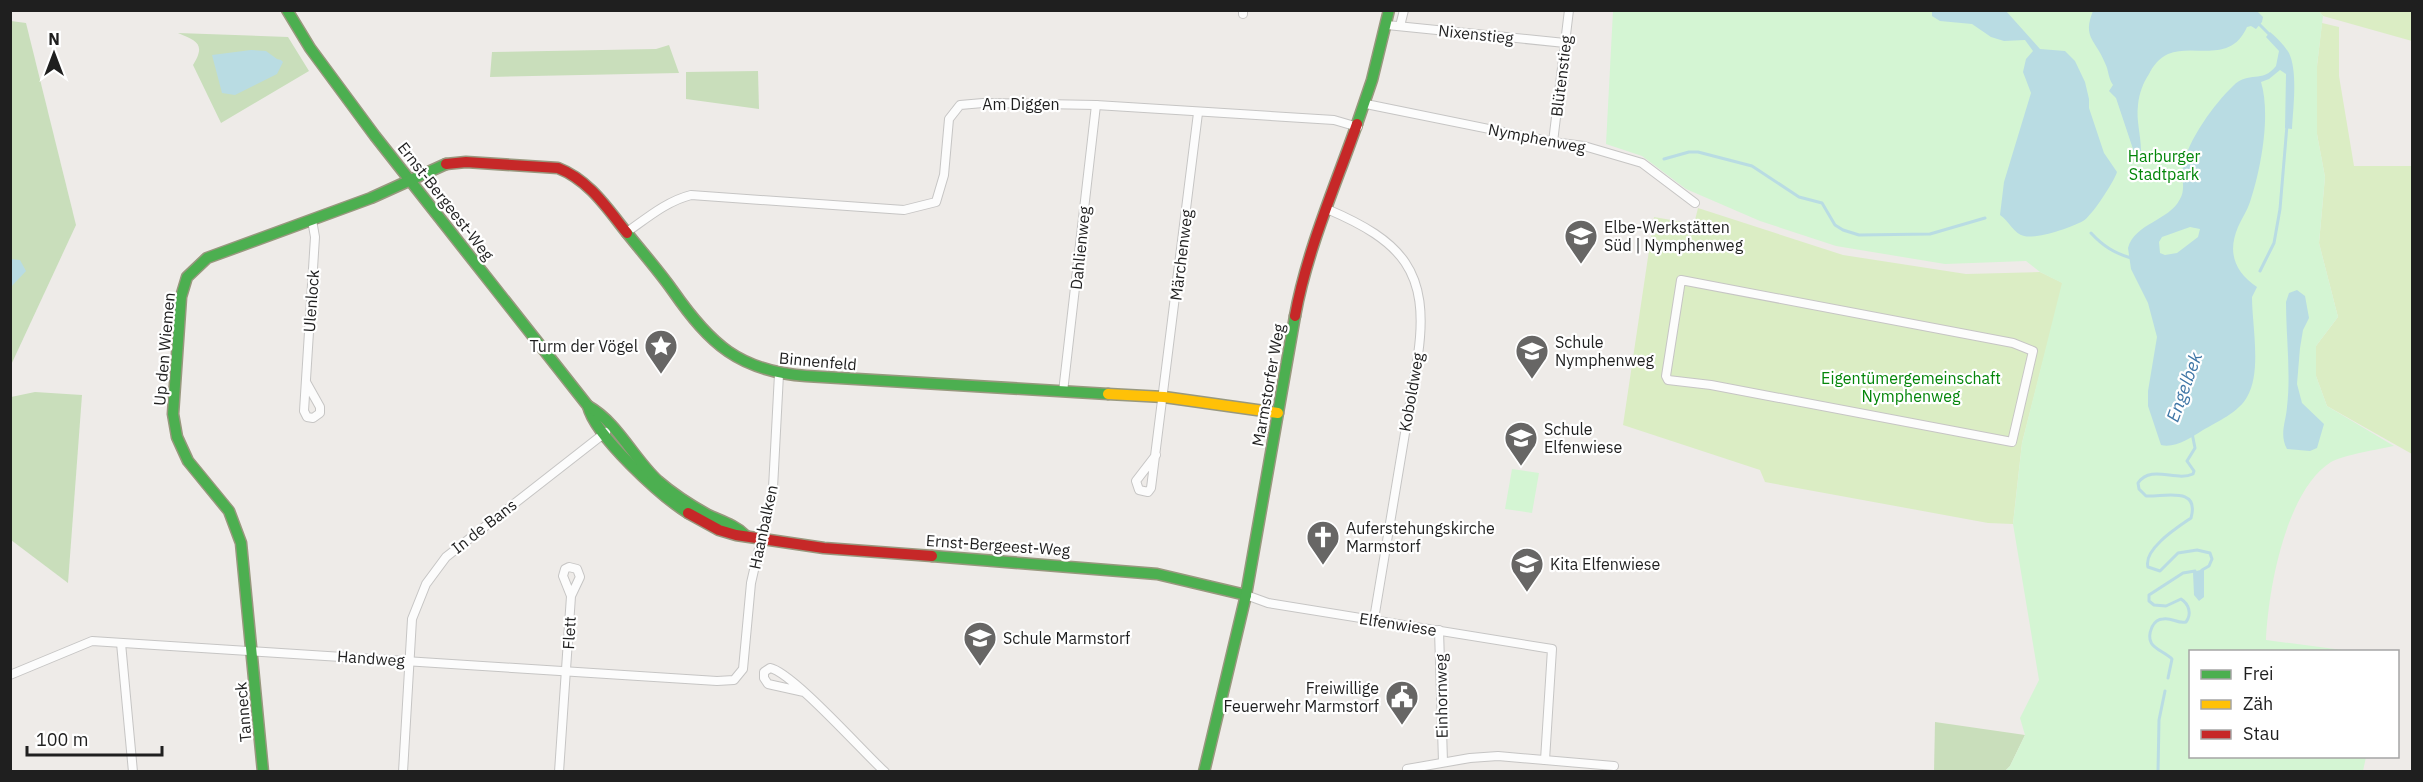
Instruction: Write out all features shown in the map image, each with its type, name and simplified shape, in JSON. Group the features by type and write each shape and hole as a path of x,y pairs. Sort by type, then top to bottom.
{"street":[{"name":"Ernst-Bergeest-Weg","path":"287,10 324,67 588,406 589,414 608,431 646,482 671,503 715,528 737,536 746,535 824,548 1151,573 1246,595"},
{"name":"Marmstorfer Weg","path":"1204,771 1246,595 1301,285 1366,104 1389,10"},
{"path":"1400,26 1404,10"},
{"name":"Blütenstieg","path":"1553,142 1569,10"},
{"name":"Nixenstieg","path":"1387,25 1565,43"},
{"name":"Am Diggen","path":"627,232 665,206 691,195 904,210 936,202 944,175 949,118 960,105 983,103 1096,105 1334,120 1358,126"},
{"name":"Nymphenweg","path":"1366,104 1553,142 1584,146 1642,163 1695,204"},
{"name":"Dahlienweg","path":"1063,392 1096,105"},
{"name":"Märchenweg","path":"1156,455 1198,113"},
{"name":"Binnenfeld","path":"410,180 447,164 460,162 558,168 583,180 627,232 674,292 681,305 717,344 737,358 758,368 779,374 1164,397 1278,413"},
{"name":"Up den Wiemen","path":"252,650 241,543 236,527 229,511 188,461 177,437 173,414 180,304 187,278 207,258 312,220 410,180"},
{"name":"Koboldweg","path":"1327,209 1363,224 1394,249 1417,286 1421,302 1422,328 1418,356 1374,620"},
{"name":"Ulenlock","path":"306,382 315,237 312,220"},
{"path":"1681,280 2013,343 2033,351 2012,442 1711,385 1668,380 1666,376 1669,348 1681,280"},
{"name":"Haanbalken","path":"738,677 744,666 749,597 773,488 779,374"},
{"name":"In de Bans","path":"403,771 412,619 423,590 439,564 483,526 608,431"},
{"name":"Elfenwiese","path":"1246,595 1258,601 1552,649 1545,760"},
{"name":"Flett","path":"559,771 570,596"},
{"name":"Einhornweg","path":"1439,630 1443,762"},
{"name":"Handweg","path":"10,675 92,641 723,681 738,677"},
{"path":"121,643 133,771"},
{"name":"Tanneck","path":"252,650 263,771"},
{"path":"804,692 768,684 764,678 764,672 770,668 776,670 804,692 885,771"},
{"path":"1407,769 1443,762 1498,756 1614,766"}],"green space":[{"name":"Harburger Stadtpark","path":"1613,11 2319,11 2323,16 2317,66 2317,134 2325,177 2319,243 2338,317 2316,346 2316,376 2327,406 2394,446 2331,462 2315,476 2302,495 2282,543 2271,595 2266,640 2342,650 2189,650 2189,758 2366,758 2363,771 2005,771 2010,766 2025,735 2020,718 2039,680 2013,524 2022,443 2062,283 2040,272 2026,261 1945,264 1836,246 1760,221 1686,189 1642,156 1606,144"},
{"path":"2319,11 2412,11 2412,41 2323,16"},
{"path":"11,21 26,23 76,225 11,365"},
{"path":"2322,23 2339,27 2339,76 2354,166 2412,166 2412,454 2327,406 2316,376 2316,346 2338,317 2319,243 2325,177 2317,134 2317,66"},
{"path":"178,33 288,37 309,71 221,123 193,65 199,52 198,44"},
{"path":"669,45 679,73 490,77 492,52 656,49"},
{"path":"758,71 759,109 686,99 686,72"},
{"name":"Eigentümergemeinschaft Nymphenweg","path":"1698,208 1843,255 1966,274 2040,272 2063,283 2022,443 2013,524 1988,523 1765,482 1760,470 1623,425 1654,217 1694,224"},
{"path":"35,392 82,395 68,583 11,540 11,397"},
{"path":"1512,469 1539,473 1532,513 1505,509"},
{"path":"1935,722 2025,735 2010,766 2005,771 1934,772"}],"water":[{"path":"2256,10 2263,17 2262,22 2256,29 2251,26 2247,27 2240,39 2231,46 2211,51 2178,51 2168,54 2157,62 2145,81 2139,97 2141,151 2135,155 2116,98 2109,91 2113,85 2106,66 2090,33 2089,27 2093,11"},
{"path":"1932,11 2006,11 2040,49 2065,51 2075,61 2085,82 2089,108 2104,153 2117,172 2102,199 2083,221 2054,232 2030,237 2017,233 2000,215 2004,182 2031,93 2023,72 2026,59 2033,51 2025,40 2004,41 1991,37 1972,24 1940,21 1932,16"},
{"path":"2270,32 2289,53 2293,70 2294,101 2292,129 2285,128 2286,74 2280,70 2261,82 2264,95 2265,126 2261,158 2250,202 2238,227 2233,245 2238,268 2257,287 2252,297 2255,362 2252,387 2239,407 2227,416 2183,442 2161,445 2148,406 2148,391 2157,337 2148,303 2131,269 2128,248 2138,233 2168,212 2180,199 2183,191 2183,171 2190,146 2218,102 2239,81 2266,74 2276,66 2279,51 2266,37","holes":["2190,227 2200,229 2198,237 2177,253 2165,255 2160,253 2159,242 2162,237"]},
{"path":"251,50 266,51 281,60 283,62 277,74 235,95 222,93 212,55"},
{"path":"11,259 20,260 26,271 11,287"},
{"path":"2297,290 2305,296 2309,318 2303,330 2297,384 2302,403 2324,424 2317,448 2310,451 2287,449 2283,438 2289,381 2286,302 2289,293"},
{"path":"2204,569 2204,597 2199,601 2194,595 2193,572"}],"waterway":[{"name":"Engelbek","path":"2258,23 2271,36"},
{"path":"2260,271 2274,243 2280,209 2287,125"},
{"path":"1664,159 1689,152 1698,152 1752,166 1799,197 1822,203 1835,225 1859,235 1930,234 1985,218"},
{"path":"2091,233 2109,249 2131,258"},
{"name":"Engelbek","path":"2192,433 2195,448 2187,461 2194,471 2193,474 2186,476 2150,475 2143,477 2138,483 2139,489 2146,496 2179,495 2186,497 2192,508 2191,518 2156,546 2148,560 2148,567 2160,571 2178,553 2197,550 2210,553 2212,559 2209,566 2202,570"},
{"name":"Engelbek","path":"2168,678 2172,659 2152,644 2150,639 2152,627 2159,620 2186,622 2189,609 2181,599 2166,606 2154,605 2149,601 2149,595 2183,573 2195,571"},
{"name":"Engelbek","path":"2158,772 2159,720 2165,691"}],"traffic: fast":[{"path":"287,10 310,48 375,136 588,406 593,419 603,433 646,480 688,513"},
{"path":"1357,124 1372,80 1389,10"},
{"path":"263,772 241,543 229,511 188,461 177,437 173,414 181,297 187,277 207,258 371,198 446,164"},
{"path":"627,233 700,326 728,352 762,368 806,376 1108,394"},
{"path":"1204,772 1246,595 1295,316"},
{"path":"588,406 599,413 617,431 649,472 664,486 708,515 745,535"},
{"path":"932,556 1157,574 1246,595"}],"traffic: slow":[{"path":"1108,394 1164,397 1278,413"}],"traffic: jam":[{"path":"1295,316 1314,243 1357,124"},
{"path":"446,164 466,162 558,168 588,187 627,233"},
{"path":"688,513 719,530 736,535 824,548 932,556"}],"place":[{"name":"Elbe-Werkstätten Süd | Nymphenweg","path":"1581,265"},
{"name":"Turm der Vögel","path":"661,375"},
{"name":"Schule Nymphenweg","path":"1532,380"},
{"name":"Schule Elfenwiese","path":"1521,467"},
{"name":"Auferstehungskirche Marmstorf","path":"1323,566"},
{"name":"Kita Elfenwiese","path":"1527,593"},
{"name":"Schule Marmstorf","path":"980,667"},
{"name":"Freiwillige Feuerwehr Marmstorf","path":"1402,726"}]}
